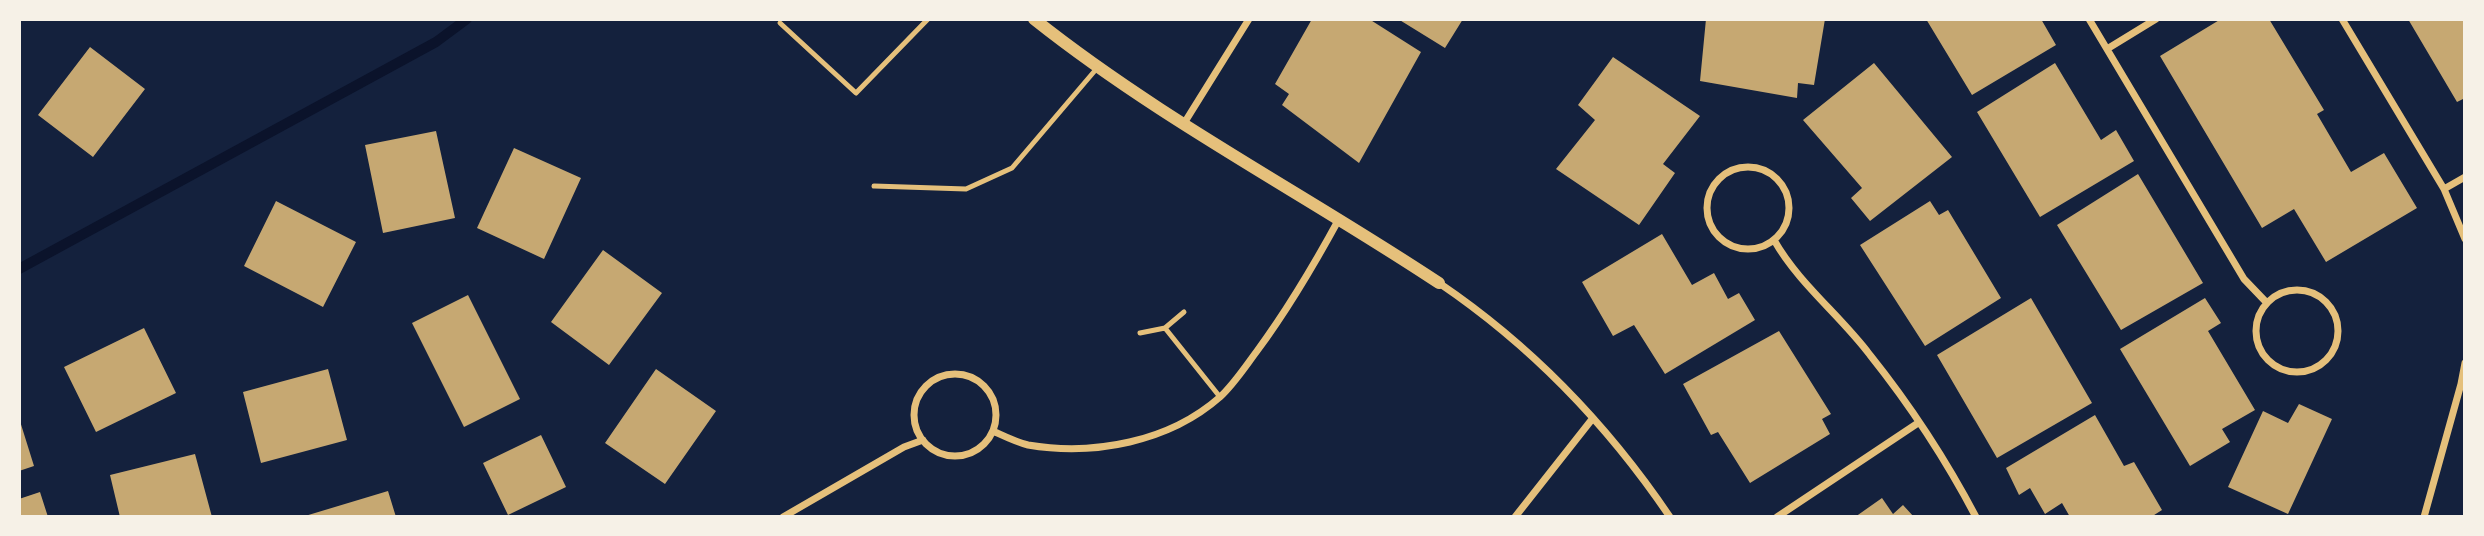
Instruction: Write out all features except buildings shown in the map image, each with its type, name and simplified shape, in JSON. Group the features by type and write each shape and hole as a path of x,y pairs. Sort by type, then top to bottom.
{"street":[{"path":"1034,19 1183,125 1412,264 1473,305 1539,360 1593,418 1643,477 1670,517"},
{"path":"1183,125 1249,19"},
{"path":"2089,19 2244,279 2267,303"},
{"path":"2107,49 2156,19"},
{"path":"2342,19 2444,188 2465,239"},
{"path":"1750,167 1775,177 1789,202 1783,229 1774,240 1763,247 1737,248 1725,243 1715,234 1709,222 1708,196 1723,175 1750,167"},
{"path":"2444,188 2465,177"},
{"path":"993,431 1026,444 1077,450 1119,445 1154,435 1191,418 1220,397 1238,377 1308,275 1339,219"},
{"path":"1774,240 1787,262 1870,354 1951,469 1976,517"},
{"path":"2291,290 2305,291 2329,304 2336,316 2339,330 2330,356 2320,366 2295,372 2282,370 2270,363 2257,340 2256,327 2267,303 2291,290"},
{"path":"2424,517 2465,363"},
{"path":"950,374 974,378 991,395 996,407 993,431 980,447 961,456 947,455 933,450 923,440 917,429 915,405 928,384 937,377 950,374"},
{"path":"1515,517 1593,418"},
{"path":"1777,517 1918,423"},
{"path":"783,517 904,447 923,440"}],"lane":[{"path":"780,23 856,93 928,19"},
{"path":"874,186 966,190 1012,168 1098,67"},
{"path":"1140,333 1165,328 1184,312"},
{"path":"1165,328 1220,397"}],"waterway":[{"path":"19,269 436,42 467,19"}]}
